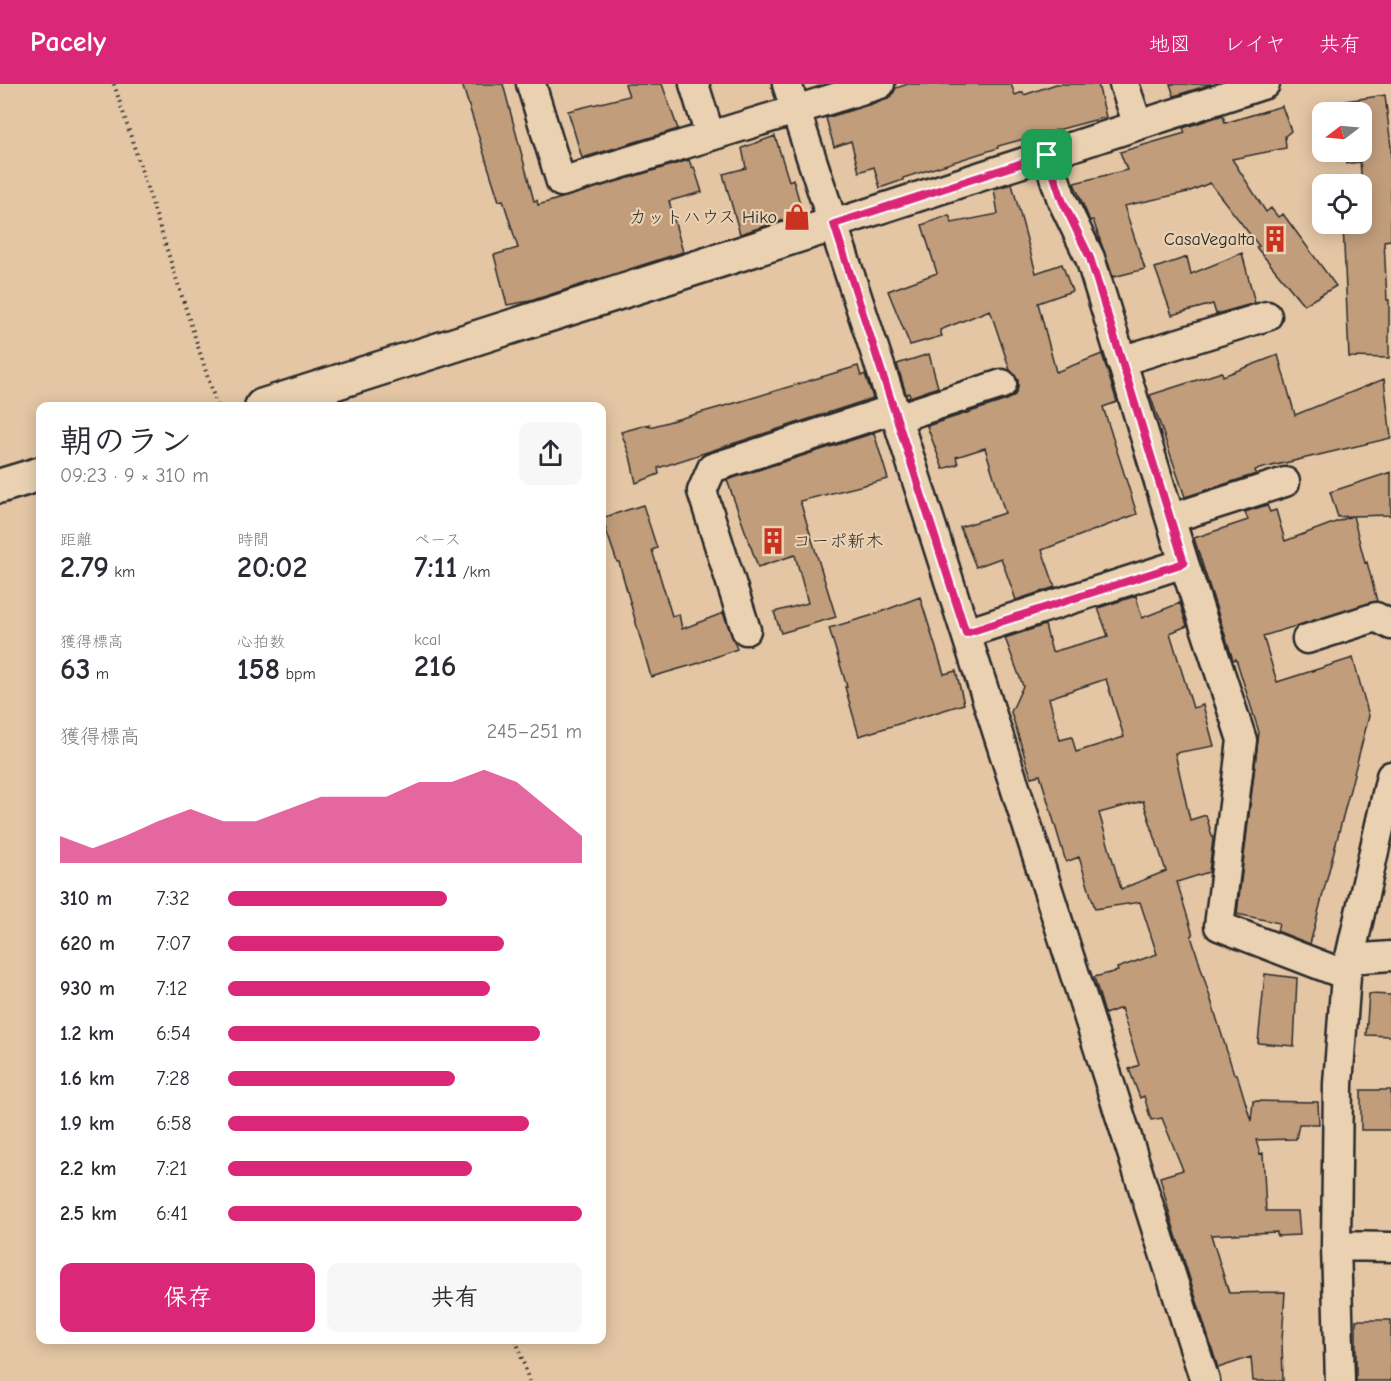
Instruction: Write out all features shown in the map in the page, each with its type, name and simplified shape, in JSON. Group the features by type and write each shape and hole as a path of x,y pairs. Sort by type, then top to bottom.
{"street":[{"path":"531,84 561,182 710,136 791,97 880,84"},
{"path":"694,84 710,136"},
{"path":"1124,84 1138,125"},
{"path":"275,402 1265,84"},
{"path":"791,97 896,414 1205,1381"},
{"path":"1047,155 1062,200 1090,258 1184,563 1242,740 1219,926 1348,967 1391,956"},
{"path":"1121,362 1267,316"},
{"path":"746,630 702,491 712,468 1002,384"},
{"path":"0,486 36,475"},
{"path":"1172,518 1285,482"},
{"path":"966,633 1184,563"},
{"path":"1307,639 1376,617 1391,625"},
{"path":"1340,1381 1336,1246 1338,1084 1348,967 1391,776"},
{"path":"1336,1246 1391,1247"}],"path":[{"path":"114,84 216,402"},
{"path":"517,1344 529,1381"}],"building":[{"path":"462,84 503,84 534,201 537,200 538,205 689,160 692,168 694,167 702,192 669,201 683,252 530,301 507,305 494,255 518,248 503,200 499,201"},
{"path":"625,84 662,84 678,129 582,158 568,111 629,96"},
{"path":"908,84 1011,84 1015,95 1023,92 1024,95 1056,84 1098,84 1106,117 998,146 998,148 903,178 903,180 880,188 874,167 859,172 851,141 834,147 826,118 885,100 892,96 896,88"},
{"path":"1170,84 1212,84 1174,96"},
{"path":"1385,95 1391,147 1391,240 1384,241 1387,300 1389,300 1389,358 1349,357 1343,234 1372,234 1372,174 1361,174 1360,162 1372,162 1372,102 1346,101"},
{"path":"1282,106 1291,131 1285,136 1286,148 1232,159 1266,212 1271,208 1278,217 1283,214 1336,286 1304,305 1256,247 1259,246 1210,183 1188,192 1124,206 1145,269 1113,277 1093,220 1090,221 1074,183 1127,170 1120,152 1185,133 1183,128 1223,115 1225,123"},
{"path":"775,136 789,181 793,179 803,214 740,234 723,174 746,168 742,148"},
{"path":"1012,184 1036,273 1062,264 1072,291 1038,303 1056,372 1102,354 1117,402 1103,407 1137,514 1042,550 1055,587 1016,600 1001,558 976,567 960,527 1005,513 985,448 956,457 958,464 943,469 927,426 1007,400 1015,395 1018,380 1010,370 990,310 940,330 942,336 910,345 888,291 937,273 922,225 949,215 952,223 998,214 994,189"},
{"path":"1242,253 1255,303 1216,314 1213,304 1172,315 1155,268 1187,257 1191,274"},
{"path":"929,354 938,387 910,397 909,393 906,394 897,364"},
{"path":"1278,355 1295,415 1384,379 1391,438 1255,470 1256,474 1185,497 1150,395 1222,372 1223,376"},
{"path":"858,366 861,376 865,374 873,398 658,468 659,474 636,483 630,456 621,432 650,424 650,427"},
{"path":"874,433 888,479 800,501 836,617 781,633 774,612 808,603 795,555 758,567 727,480"},
{"path":"1391,472 1391,515 1353,516 1377,601 1263,636 1277,682 1353,658 1369,716 1310,944 1277,931 1279,923 1237,914 1259,732 1194,538 1248,520 1245,512 1267,505 1270,512 1276,510 1285,541 1352,516 1338,517 1330,492"},
{"path":"643,505 657,548 652,550 672,616 679,614 682,629 723,613 737,649 651,677 619,562 617,562 606,530 606,517"},
{"path":"1136,596 1142,618 1180,603 1187,626 1170,633 1193,708 1203,705 1214,746 1175,753 1190,820 1206,815 1213,839 1209,872 1177,882 1193,935 1191,936 1251,1121 1253,1101 1318,1102 1319,1124 1299,1124 1296,1139 1256,1140 1260,1154 1263,1153 1266,1211 1298,1211 1300,1235 1277,1236 1277,1232 1211,1235 1229,1293 1285,1292 1282,1341 1283,1381 1253,1381 1251,1357 1218,1368 1160,1177 1183,1170 1162,1118 1151,1120 1144,1096 1140,1098 1129,1069 1139,1065 1121,1008 1105,1014 1094,977 1118,971 1117,968 1157,954 1140,902 1095,909 1079,857 1066,862 1040,775 1031,777 1011,712 1023,686 1005,638 1045,625 1052,652 1108,636 1098,608","holes":["1106,679 1124,737 1076,752 1072,737 1060,740 1049,698","1143,801 1166,871 1121,889 1099,813"]},
{"path":"920,597 944,674 956,671 964,704 859,736 829,628 870,616"},
{"path":"1265,974 1297,978 1294,1046 1258,1043"},
{"path":"1369,994 1391,995 1391,1036 1366,1035"},
{"path":"1361,1090 1391,1090 1391,1130 1361,1130"},
{"path":"1356,1320 1391,1320 1391,1381 1356,1381"}],"place":[{"name":"カットハウス Hiko","path":"797,217"},
{"name":"CasaVegalta","path":"1275,239"},
{"name":"コーポ新木","path":"773,541"}],"route":[{"path":"1047,155 1062,200 1090,258 1184,563 966,633 834,224 1047,155"}]}
